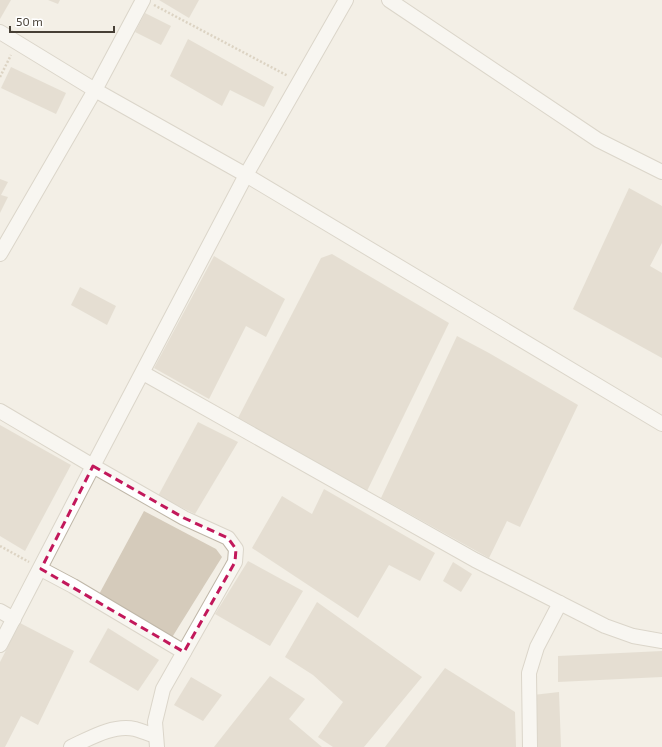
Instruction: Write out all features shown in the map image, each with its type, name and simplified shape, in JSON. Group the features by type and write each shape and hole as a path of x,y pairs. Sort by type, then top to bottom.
{"street":[{"path":"0,645 246,175 346,0"},
{"path":"389,0 598,140 662,172"},
{"path":"0,254 94,90 148,2"},
{"path":"0,32 94,90 246,175 662,424"},
{"path":"143,373 475,560 605,626 633,636 662,641"},
{"path":"0,411 184,518 228,538 236,549 235,562 163,689 155,722 156,742"},
{"path":"41,569 73,586 184,652"},
{"path":"530,747 529,673 537,647 560,603"},
{"path":"0,611 14,619"},
{"path":"70,747 98,734 118,728 134,729 156,742"}],"path":[{"path":"148,2 299,82"},
{"path":"0,77 18,42"},
{"path":"0,546 41,569"}],"highlighted area":[{"path":"93,466 184,518 228,538 236,549 235,562 184,652 41,569"}],"building":[{"path":"0,0 11,0 0,19"},
{"path":"48,0 60,0 58,4"},
{"path":"159,0 199,0 189,18"},
{"path":"145,13 171,26 161,45 135,32"},
{"path":"188,39 274,87 264,107 230,90 222,106 170,76"},
{"path":"11,67 66,93 56,114 1,88"},
{"path":"0,179 8,182 1,195 8,197 0,213"},
{"path":"629,188 662,206 662,243 650,266 662,273 662,358 573,309"},
{"path":"332,254 449,323 367,491 237,420 321,258"},
{"path":"214,256 285,299 266,337 246,326 209,399 154,368"},
{"path":"80,287 116,306 107,325 71,305"},
{"path":"457,336 578,405 520,527 507,521 489,558 381,498"},
{"path":"198,422 238,442 195,514 158,496"},
{"path":"0,425 71,465 25,551 0,536"},
{"path":"324,489 435,553 420,581 389,565 358,618 252,548 282,496 312,514"},
{"path":"144,511 216,549 222,557 171,639 97,598"},
{"path":"248,561 303,591 270,646 215,614"},
{"path":"453,562 472,574 461,592 443,581"},
{"path":"317,602 422,677 364,747 333,747 318,737 343,702 313,675 285,657"},
{"path":"20,623 74,651 38,725 21,716 5,747 0,747 0,662"},
{"path":"108,628 159,660 138,691 89,662"},
{"path":"662,651 662,677 558,682 558,656"},
{"path":"445,668 515,712 516,747 385,747"},
{"path":"270,676 305,699 289,719 322,747 214,747"},
{"path":"191,677 222,695 203,721 174,705"},
{"path":"559,692 561,747 536,747 533,695"}]}
